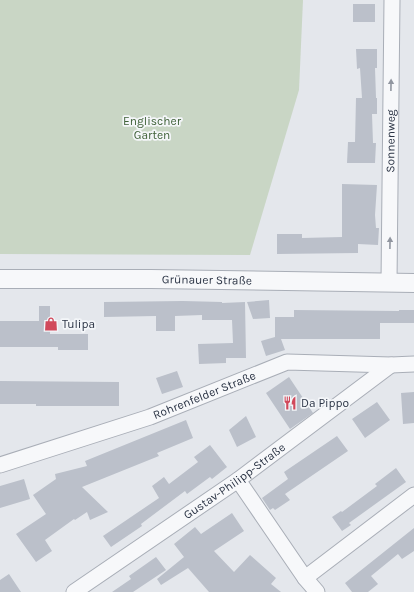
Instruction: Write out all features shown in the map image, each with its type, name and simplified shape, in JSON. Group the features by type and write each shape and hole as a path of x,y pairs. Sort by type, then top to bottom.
{"street":[{"name":"Sonnenweg","path":"389,282 392,0"},
{"name":"Grünauer Straße","path":"0,279 151,279 414,283"},
{"name":"Rohrenfelder Straße","path":"0,465 150,417 287,362 391,365 414,364"},
{"name":"Gustav-Philipp-Straße","path":"74,592 238,480 391,365"},
{"path":"238,480 305,578 317,592"},
{"path":"305,578 414,495"}],"green space":[{"name":"Englischer Garten","path":"0,0 303,0 299,90 250,255 0,254"}],"building":[{"path":"353,4 375,4 375,22 353,22"},
{"path":"356,49 377,49 377,68 375,68 377,114 372,114 373,143 376,143 375,163 347,163 348,142 355,142 356,98 362,98 360,68 357,69"},
{"path":"342,184 377,185 375,215 376,228 379,228 378,245 358,244 358,253 277,254 277,234 302,234 302,238 342,237"},
{"path":"269,300 270,318 253,319 247,302"},
{"path":"183,301 222,303 245,302 246,358 226,358 226,363 199,364 198,344 233,343 232,320 202,320 202,315 175,316 175,331 156,331 156,316 104,317 104,302"},
{"path":"39,306 50,306 50,334 88,334 88,350 58,350 58,347 0,347 0,321 39,321"},
{"path":"294,310 414,310 414,323 380,323 380,339 281,339 285,350 266,356 261,341 275,337 275,317 294,317"},
{"path":"177,371 183,387 162,394 156,378"},
{"name":"Da Pippo","path":"289,377 313,413 290,429 266,393"},
{"path":"0,381 119,382 119,406 36,406 36,404 0,404"},
{"path":"414,392 414,423 403,424 401,393"},
{"path":"377,402 390,420 365,438 352,419"},
{"path":"246,416 256,437 237,447 229,430"},
{"path":"186,420 193,438 157,453 159,456 82,487 108,512 90,520 87,512 75,520 74,519 45,540 52,551 36,562 16,534 46,514 33,495 56,479 55,474 87,466 85,461"},
{"path":"337,436 348,451 285,494 290,500 275,510 273,508 270,510 262,498 288,479 284,472"},
{"path":"210,445 227,467 212,479 210,477 187,494 185,491 141,524 142,526 111,547 103,536 159,498 152,486 164,477 169,484 198,462 194,457"},
{"path":"396,468 406,482 349,523 351,525 342,531 332,517 341,511 342,512 377,486 375,484"},
{"path":"24,479 30,499 0,508 0,486"},
{"path":"232,513 244,531 214,551 234,572 250,555 276,578 271,584 281,592 209,592 188,568 161,585 157,579 184,557 174,544 195,527 201,534"},
{"path":"414,528 414,551 402,559 398,554 371,576 378,584 368,592 352,592 345,583"},
{"path":"156,557 166,570 133,592 112,592 131,579 129,576"},
{"path":"9,574 21,592 0,592 0,580"}],"place":[{"name":"Tulipa","path":"51,324"},
{"name":"Da Pippo","path":"290,403"}]}
